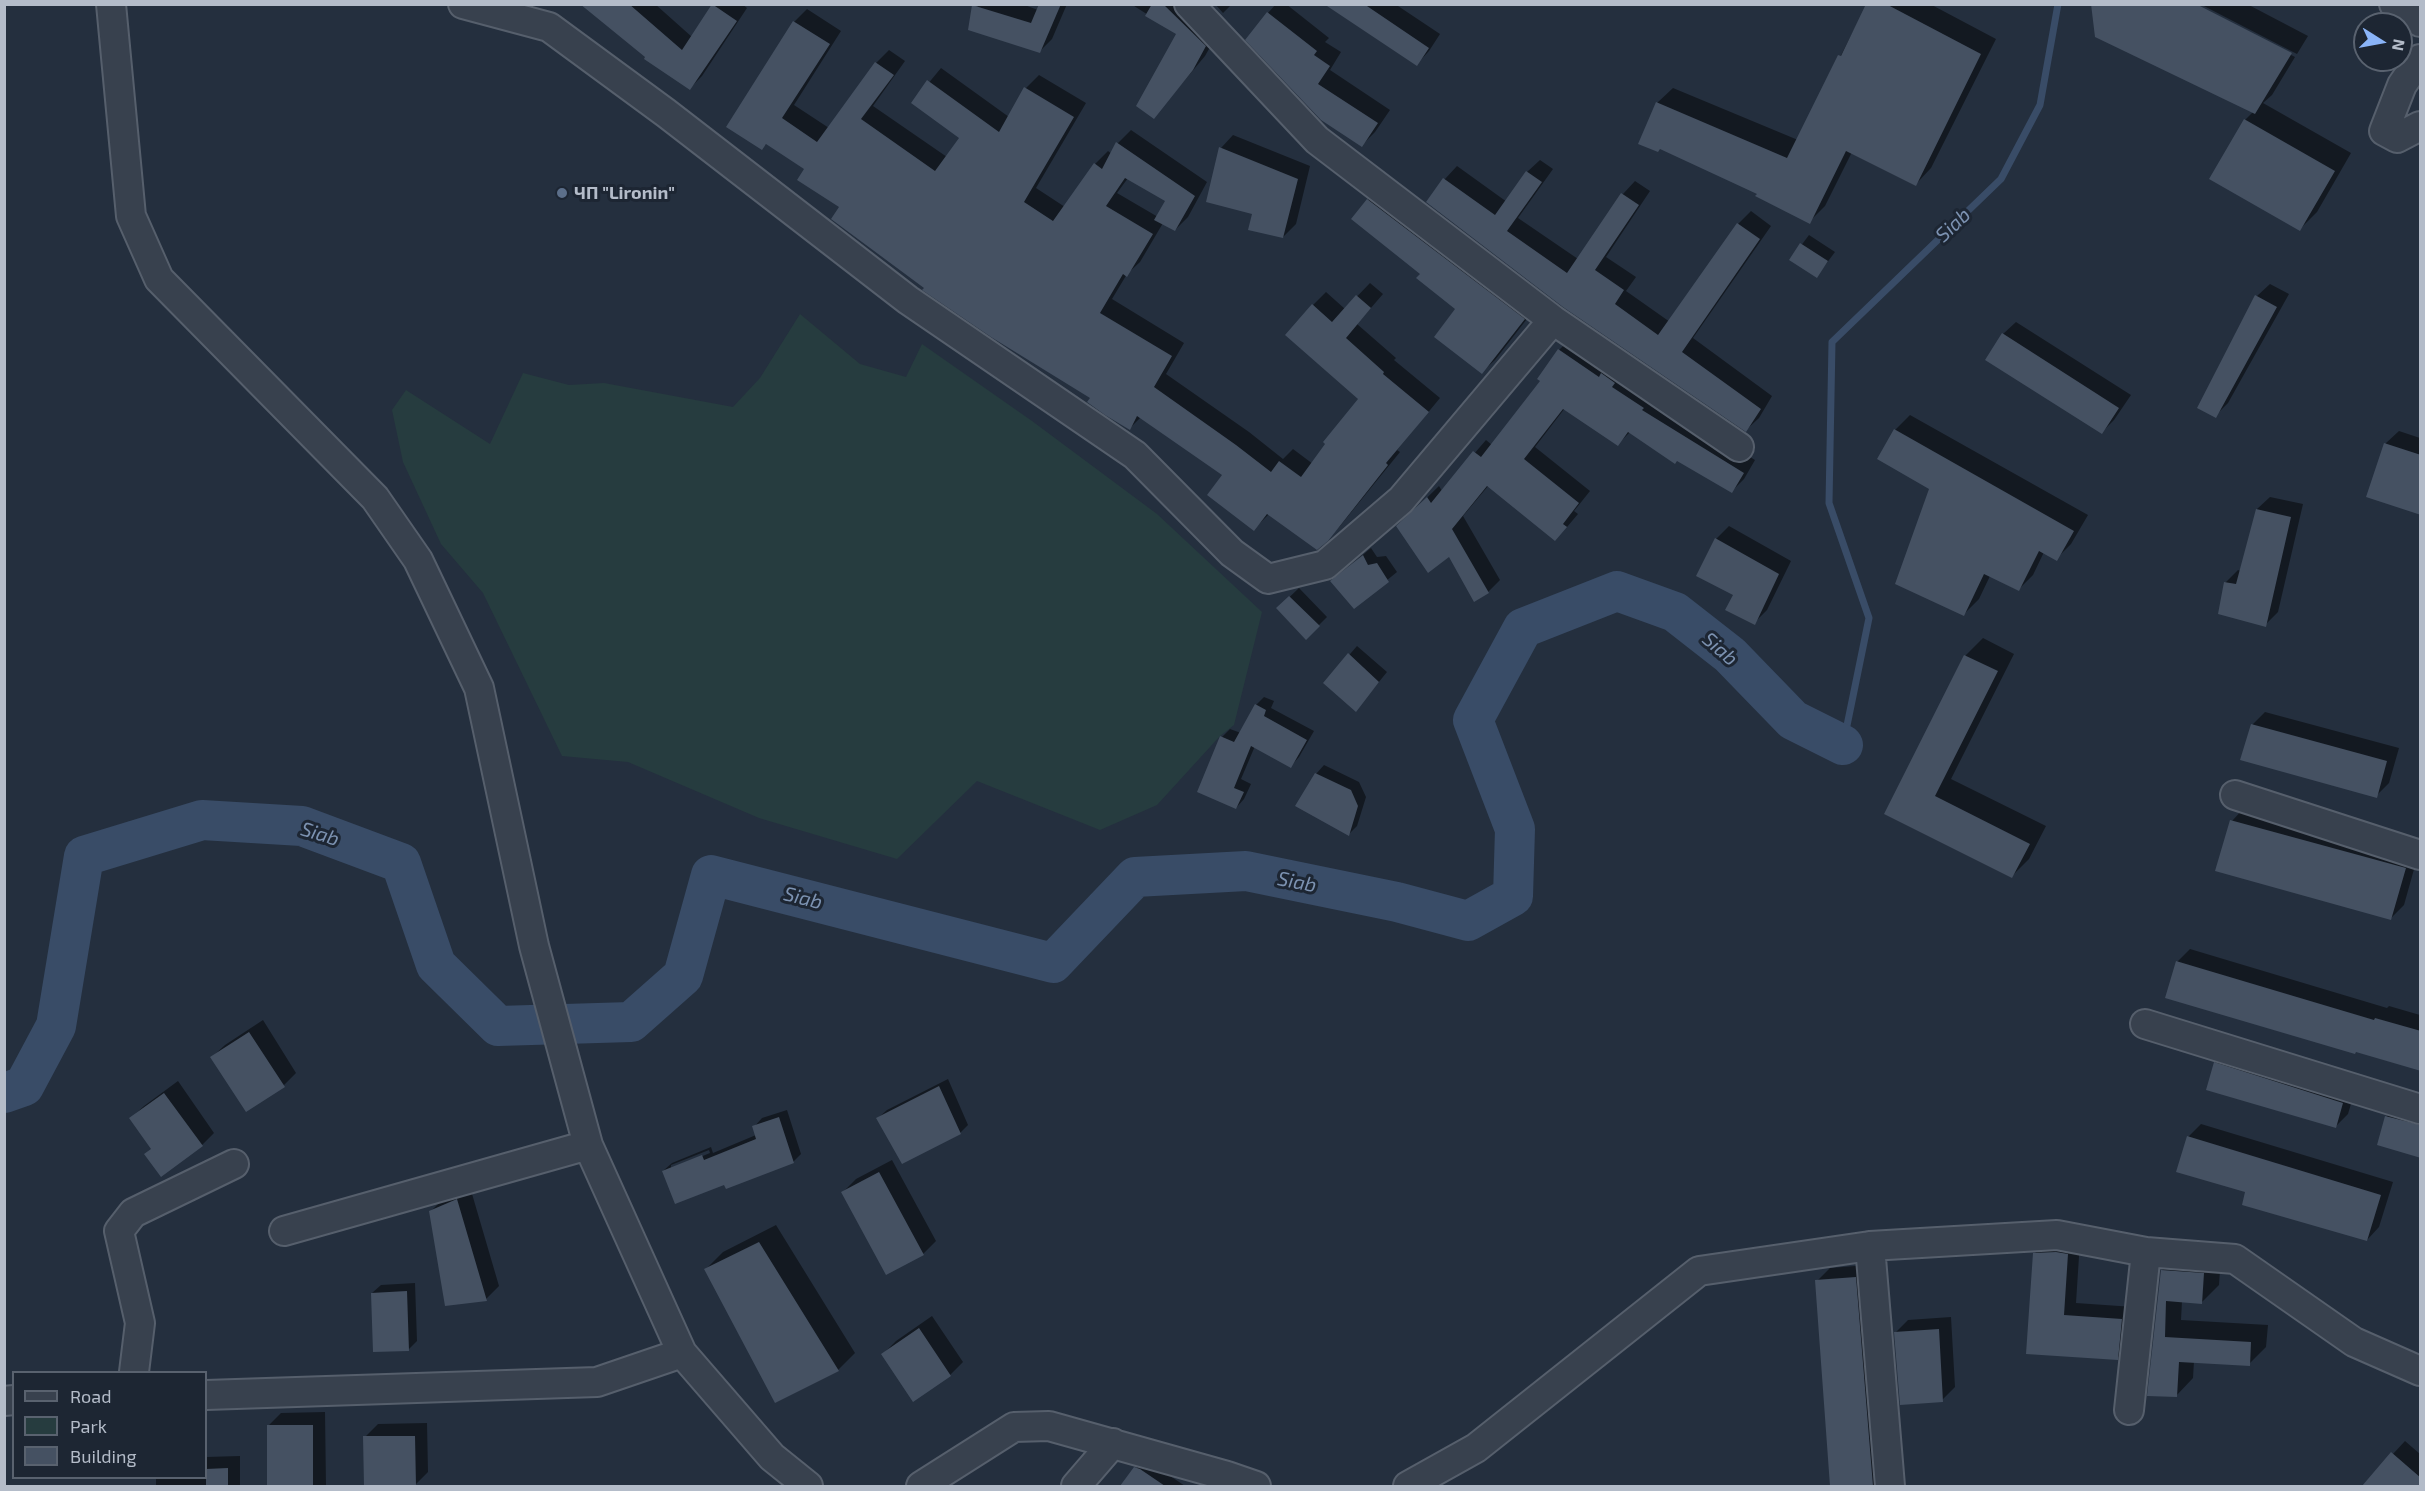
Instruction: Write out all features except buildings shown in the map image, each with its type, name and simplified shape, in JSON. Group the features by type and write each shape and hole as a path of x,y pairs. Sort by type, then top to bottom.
{"street":[{"path":"111,4 131,216 159,279 375,498 418,560 479,688 534,946 588,1145 682,1353 772,1457 808,1486"},
{"path":"463,4 549,27 666,113 908,300 1135,455 1232,553 1268,579 1325,565 1401,500 1554,320"},
{"path":"1189,4 1317,140 1554,320 1739,447"},
{"path":"2394,4 2421,22"},
{"path":"2421,59 2402,86 2384,131 2397,138 2421,126"},
{"path":"2235,795 2421,855"},
{"path":"2145,1024 2421,1109"},
{"path":"284,1231 588,1145"},
{"path":"134,1371 140,1323 119,1231 133,1213 234,1164"},
{"path":"1408,1486 1476,1448 1699,1271 1870,1246 2057,1234 2146,1252 2235,1259 2354,1342 2421,1371"},
{"path":"1870,1246 1890,1486"},
{"path":"2129,1410 2146,1252"},
{"path":"207,1395 597,1382 682,1353"},
{"path":"921,1486 1014,1427 1049,1426 1256,1486"},
{"path":"1076,1486 1113,1443"}],"green space":[{"path":"800,314 860,364 906,377 922,344 1032,421 1157,514 1262,612 1234,725 1220,736 1157,805 1100,830 977,781 897,859 759,818 628,762 562,756 483,593 441,544 403,462 392,410 406,390 490,444 523,373 569,385 604,383 733,407 760,378"}],"waterway":[{"name":"Siab","path":"1843,745 1869,618 1829,503 1832,342 2001,179 2040,105 2058,4"},
{"name":"Siab","path":"4,1093 24,1086 56,1026 84,856 202,820 302,826 401,863 436,965 498,1026 631,1022 683,976 711,875 1053,963 1135,877 1246,871 1397,902 1468,921 1513,896 1515,829 1473,720 1523,628 1617,591 1675,612 1730,655 1793,720 1843,745"}],"place":[{"name":"ЧП \"Lironin\"","path":"562,193"}]}
